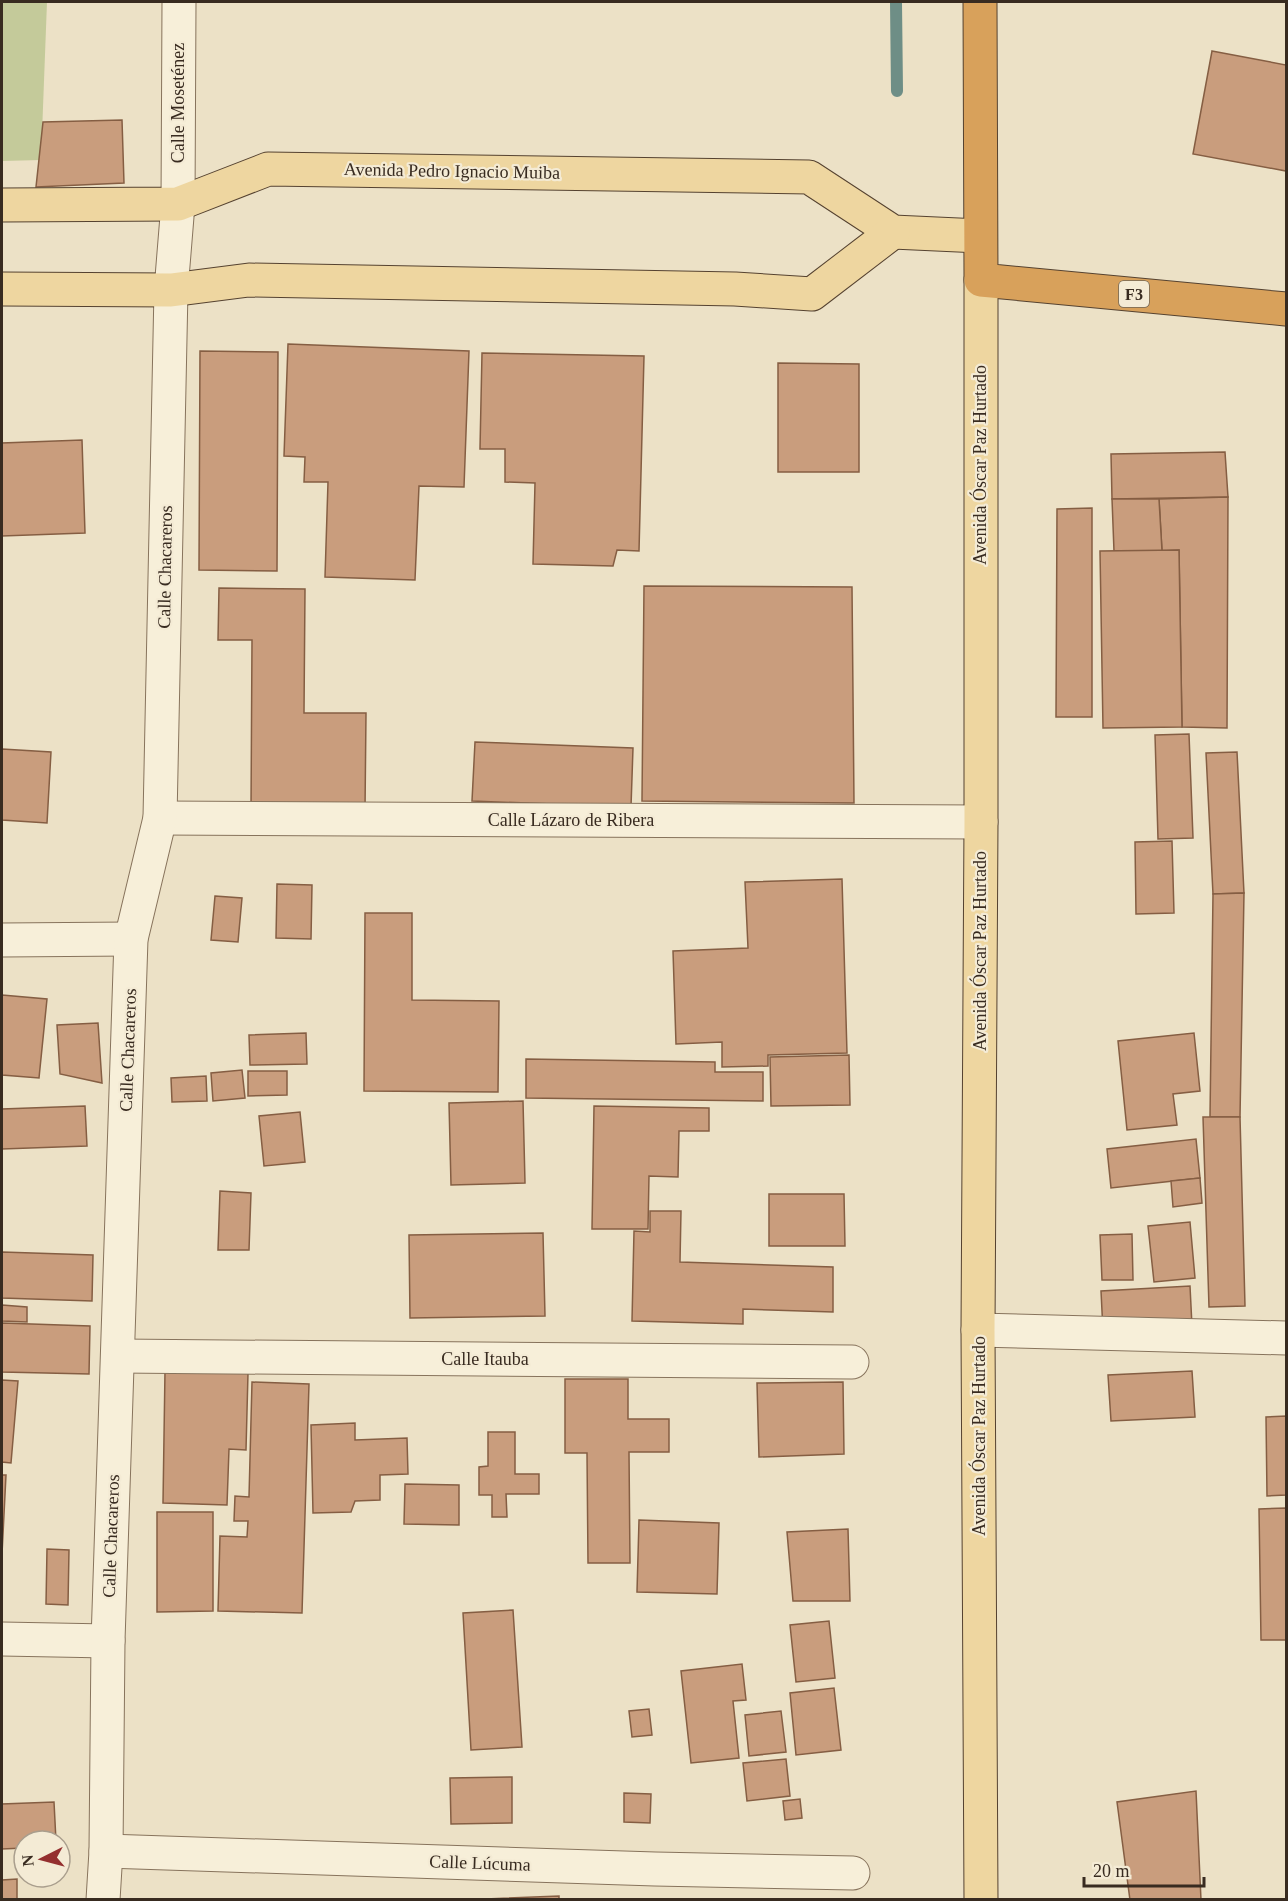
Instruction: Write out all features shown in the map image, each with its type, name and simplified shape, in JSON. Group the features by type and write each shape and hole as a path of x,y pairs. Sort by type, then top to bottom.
{"highway":[{"name":"Avenida Óscar Paz Hurtado","path":"980,2 981,280"},
{"name":"F3","path":"981,280 1287,309"}],"main road":[{"name":"Avenida Pedro Ignacio Muiba","path":"2,205 178,204 268,169 809,177 893,232"},
{"path":"2,289 171,290 249,280 723,289 812,294 893,232 980,236"},
{"name":"Avenida Óscar Paz Hurtado","path":"981,280 978,1330 981,1899"}],"street":[{"name":"Calle Moseténez","path":"178,204 179,2"},
{"name":"Calle Chacareros","path":"103,1899 106,1851 108,1641 131,939 160,818 171,290 178,204"},
{"name":"Calle Lázaro de Ribera","path":"160,818 981,822"},
{"path":"2,940 131,939"},
{"path":"978,1330 1287,1338"},
{"name":"Calle Itauba","path":"118,1356 852,1362"},
{"path":"2,1639 108,1641"},
{"name":"Calle Lúcuma","path":"106,1851 655,1869 854,1873"}],"green space":[{"path":"2,2 47,2 41,160 2,161"}],"building":[{"path":"1212,51 1286,65 1286,171 1193,154"},
{"path":"122,120 124,183 36,187 43,122"},
{"path":"288,344 469,351 464,487 419,486 415,580 325,577 328,482 304,482 305,457 284,456"},
{"path":"200,351 278,352 277,571 199,570"},
{"path":"482,353 644,356 639,551 617,550 613,566 533,564 535,483 505,482 505,449 480,449"},
{"path":"778,363 859,364 859,472 778,472"},
{"path":"82,440 85,533 2,536 2,443"},
{"path":"1225,452 1228,497 1112,499 1111,454"},
{"path":"1228,497 1227,728 1182,727 1179,550 1162,551 1159,499"},
{"path":"1112,499 1159,499 1162,551 1114,551"},
{"path":"1092,508 1092,717 1056,717 1057,509"},
{"path":"1179,550 1182,727 1103,728 1100,551"},
{"path":"644,586 852,587 854,803 642,801"},
{"path":"219,588 305,589 304,713 366,713 365,810 251,809 252,640 218,640"},
{"path":"1189,734 1193,838 1158,839 1155,735"},
{"path":"475,742 633,748 631,807 472,801"},
{"path":"2,749 51,752 47,823 2,820"},
{"path":"1237,752 1244,893 1213,894 1206,753"},
{"path":"1172,841 1174,913 1136,914 1135,842"},
{"path":"842,879 847,1053 768,1055 768,1066 722,1067 722,1042 676,1044 673,951 748,948 745,882"},
{"path":"277,884 312,885 311,939 276,938"},
{"path":"1244,893 1240,1117 1210,1117 1213,894"},
{"path":"215,896 242,898 238,942 211,940"},
{"path":"365,913 412,913 412,1000 499,1001 498,1092 364,1091"},
{"path":"2,995 47,999 39,1078 2,1075"},
{"path":"98,1023 102,1083 60,1074 57,1025"},
{"path":"306,1033 307,1064 250,1065 249,1035"},
{"path":"1194,1033 1200,1091 1173,1094 1177,1125 1127,1130 1118,1041"},
{"path":"849,1055 850,1105 771,1106 770,1057"},
{"path":"526,1059 715,1062 715,1072 763,1072 763,1101 526,1098"},
{"path":"242,1070 245,1098 213,1101 211,1073"},
{"path":"248,1071 287,1071 287,1095 248,1096"},
{"path":"206,1076 207,1101 172,1102 171,1078"},
{"path":"523,1101 525,1183 451,1185 449,1103"},
{"path":"85,1106 87,1146 2,1149 2,1109"},
{"path":"594,1106 709,1108 709,1131 679,1131 678,1177 649,1176 648,1229 592,1229"},
{"path":"300,1112 305,1162 264,1166 259,1116"},
{"path":"1203,1117 1240,1117 1245,1306 1209,1307"},
{"path":"1196,1139 1200,1178 1111,1188 1107,1149"},
{"path":"1200,1178 1202,1203 1173,1207 1171,1181"},
{"path":"220,1191 251,1193 249,1250 218,1250"},
{"path":"769,1194 844,1194 845,1246 769,1246"},
{"path":"650,1211 681,1211 680,1262 833,1267 833,1312 743,1309 743,1324 632,1321 634,1231 650,1232"},
{"path":"1190,1222 1195,1278 1154,1282 1148,1226"},
{"path":"543,1233 545,1316 410,1318 409,1235"},
{"path":"1132,1234 1133,1280 1102,1280 1100,1235"},
{"path":"2,1252 93,1255 92,1301 2,1298"},
{"path":"1190,1286 1192,1326 1103,1331 1101,1291"},
{"path":"2,1305 27,1307 27,1322 2,1321"},
{"path":"2,1323 90,1326 89,1374 2,1372"},
{"path":"165,1371 248,1373 246,1450 229,1449 227,1505 163,1503"},
{"path":"1192,1371 1195,1417 1111,1421 1108,1375"},
{"path":"565,1379 628,1379 628,1419 669,1419 669,1452 629,1452 630,1563 588,1563 587,1453 565,1453"},
{"path":"2,1380 18,1381 11,1463 2,1462"},
{"path":"252,1382 309,1384 302,1613 218,1611 220,1536 247,1537 248,1521 234,1521 235,1496 249,1497"},
{"path":"843,1382 844,1454 759,1457 757,1383"},
{"path":"1286,1416 1286,1495 1267,1496 1266,1417"},
{"path":"355,1423 355,1440 407,1438 408,1474 380,1475 380,1500 355,1501 351,1512 313,1513 311,1425"},
{"path":"488,1432 515,1432 515,1474 539,1474 539,1494 506,1494 507,1517 492,1517 492,1495 479,1495 479,1467 488,1466"},
{"path":"2,1475 6,1475 2,1554"},
{"path":"405,1484 459,1485 459,1525 404,1524"},
{"path":"1286,1508 1286,1640 1261,1640 1259,1509"},
{"path":"157,1512 213,1512 213,1611 157,1612"},
{"path":"639,1520 719,1523 717,1594 637,1592"},
{"path":"848,1529 850,1601 793,1601 787,1532"},
{"path":"47,1549 69,1550 68,1605 46,1604"},
{"path":"513,1610 522,1747 471,1750 463,1613"},
{"path":"829,1621 835,1678 796,1682 790,1625"},
{"path":"742,1664 746,1700 733,1701 739,1758 691,1763 681,1671"},
{"path":"834,1688 841,1750 796,1755 790,1693"},
{"path":"649,1709 652,1735 632,1737 629,1711"},
{"path":"781,1711 786,1752 749,1756 745,1715"},
{"path":"786,1759 790,1796 747,1801 743,1763"},
{"path":"512,1777 512,1823 451,1824 450,1778"},
{"path":"1196,1791 1201,1900 1130,1900 1117,1802"},
{"path":"624,1793 651,1794 650,1823 624,1822"},
{"path":"800,1799 802,1818 785,1820 783,1801"},
{"path":"54,1802 55,1829 12,1829 12,1849 2,1849 2,1804"},
{"path":"12,1879 12,1889 17,1889 17,1900 2,1900 2,1880"},
{"path":"559,1896 559,1900 486,1900 486,1899"}],"waterway":[{"path":"896,2 897,91"}]}
